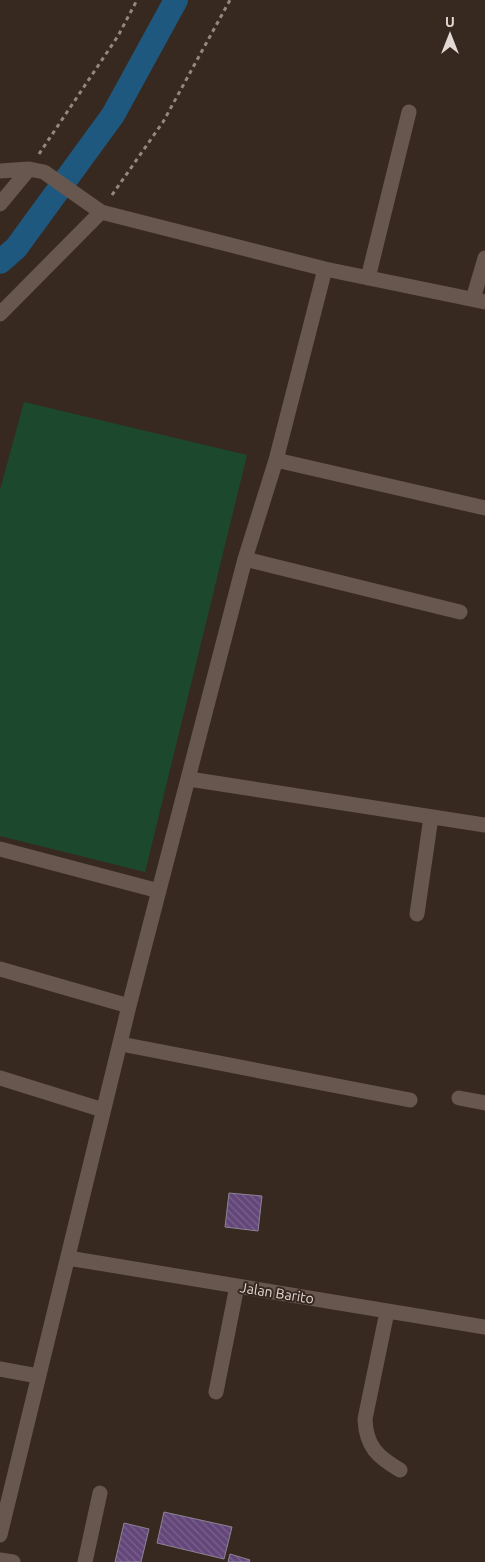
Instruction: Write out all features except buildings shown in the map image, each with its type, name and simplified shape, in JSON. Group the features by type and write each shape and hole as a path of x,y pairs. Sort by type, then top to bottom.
{"street":[{"path":"368,278 408,112"},
{"path":"0,171 29,169 44,172 101,212 325,269 479,301 485,258"},
{"path":"0,204 29,169"},
{"path":"0,314 101,212"},
{"path":"0,1536 129,1006 245,559 276,460 325,269"},
{"path":"276,460 485,508"},
{"path":"245,559 460,612"},
{"path":"189,779 485,825"},
{"path":"417,914 431,817"},
{"path":"0,849 159,891"},
{"path":"0,969 129,1006"},
{"path":"121,1044 410,1100"},
{"path":"0,1078 103,1110"},
{"path":"459,1098 485,1103"},
{"name":"Jalan Barito","path":"68,1258 485,1327"},
{"path":"216,1392 236,1286"},
{"path":"387,1312 365,1419 366,1433 381,1459 400,1470"},
{"path":"0,1369 38,1376"},
{"path":"85,1562 100,1493"},
{"path":"0,1560 12,1562"}],"path":[{"path":"29,169 118,36 137,0"},
{"path":"101,212 162,122 230,0"}],"green space":[{"path":"24,402 247,455 145,872 0,836 0,490"}],"waterway":[{"path":"0,262 16,248 113,115 176,0"}]}
